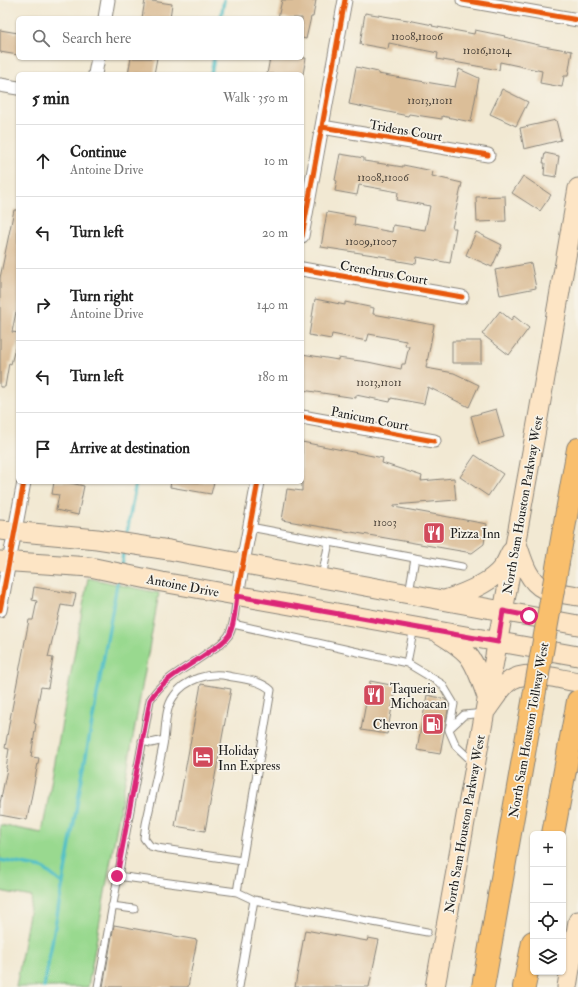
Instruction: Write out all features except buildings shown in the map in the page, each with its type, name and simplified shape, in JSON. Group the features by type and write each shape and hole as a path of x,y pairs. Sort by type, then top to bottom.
{"highway":[{"name":"North Sam Houston Tollway West","path":"483,987 578,449"},
{"path":"554,831 578,700"},
{"path":"524,987 530,957"}],"main road":[{"name":"North Sam Houston Parkway West","path":"435,987 498,642 578,188"},
{"path":"8,530 97,539 169,550 578,625"},
{"path":"516,541 529,574 536,583 545,589 578,596"},
{"path":"444,600 465,593 489,580 502,569 516,541"},
{"name":"Antoine Drive","path":"4,561 90,567 237,596 578,656"},
{"path":"434,630 454,643 468,655 478,673 486,705"},
{"path":"486,705 505,684 513,678 530,674 578,682"},
{"path":"566,987 578,921"}],"street":[{"path":"105,16 108,0"},
{"path":"304,225 345,0"},
{"path":"463,0 578,20"},
{"path":"95,72 98,60"},
{"path":"0,84 16,88"},
{"name":"Tridens Court","path":"322,127 488,155"},
{"name":"Crenchrus Court","path":"304,269 462,297"},
{"name":"Panicum Court","path":"304,417 434,441"},
{"path":"0,610 8,530 23,484"},
{"path":"237,596 258,484"}],"lane":[{"path":"250,527 462,567"},
{"path":"322,578 329,542"},
{"path":"408,594 415,558"},
{"path":"98,987 150,700 155,691 172,676 220,644 228,635 233,624 237,596"},
{"path":"233,624 407,663 442,684 454,704 449,730 456,746 475,764"},
{"path":"407,663 414,627"},
{"path":"237,892 271,690 265,685 222,675 210,674 184,685 174,694 171,700 144,838 150,846 157,848 242,861"},
{"path":"449,730 464,715 486,705"},
{"path":"142,741 151,743 164,740"},
{"path":"117,876 237,892 254,900 427,932"},
{"path":"239,987 254,900"},
{"path":"112,906 134,909"}],"green space":[{"path":"88,578 159,593 88,987 16,987 32,897 0,891 0,825 42,833"}],"waterway":[{"path":"221,16 224,0"},
{"path":"211,72 214,60"},
{"path":"126,538 136,484"},
{"path":"121,567 124,548"},
{"path":"44,987 118,579"},
{"path":"0,860 43,868 63,884"}],"cycle path":[{"path":"304,225 345,0"},
{"path":"463,0 578,20"},
{"path":"322,127 488,155"},
{"path":"304,269 462,297"},
{"path":"304,417 434,441"},
{"path":"0,610 24,484"},
{"path":"237,595 258,484"}],"place":[{"name":"Pizza Inn","path":"434,533"},
{"name":"Taqueria Michoacan","path":"374,695"},
{"name":"Chevron","path":"433,724"},
{"name":"Holiday Inn Express","path":"203,757"}],"route":[{"path":"117,876 150,700 155,691 172,676 204,656 220,644 228,635 233,624 237,596 498,642 503,611 529,616"}]}
